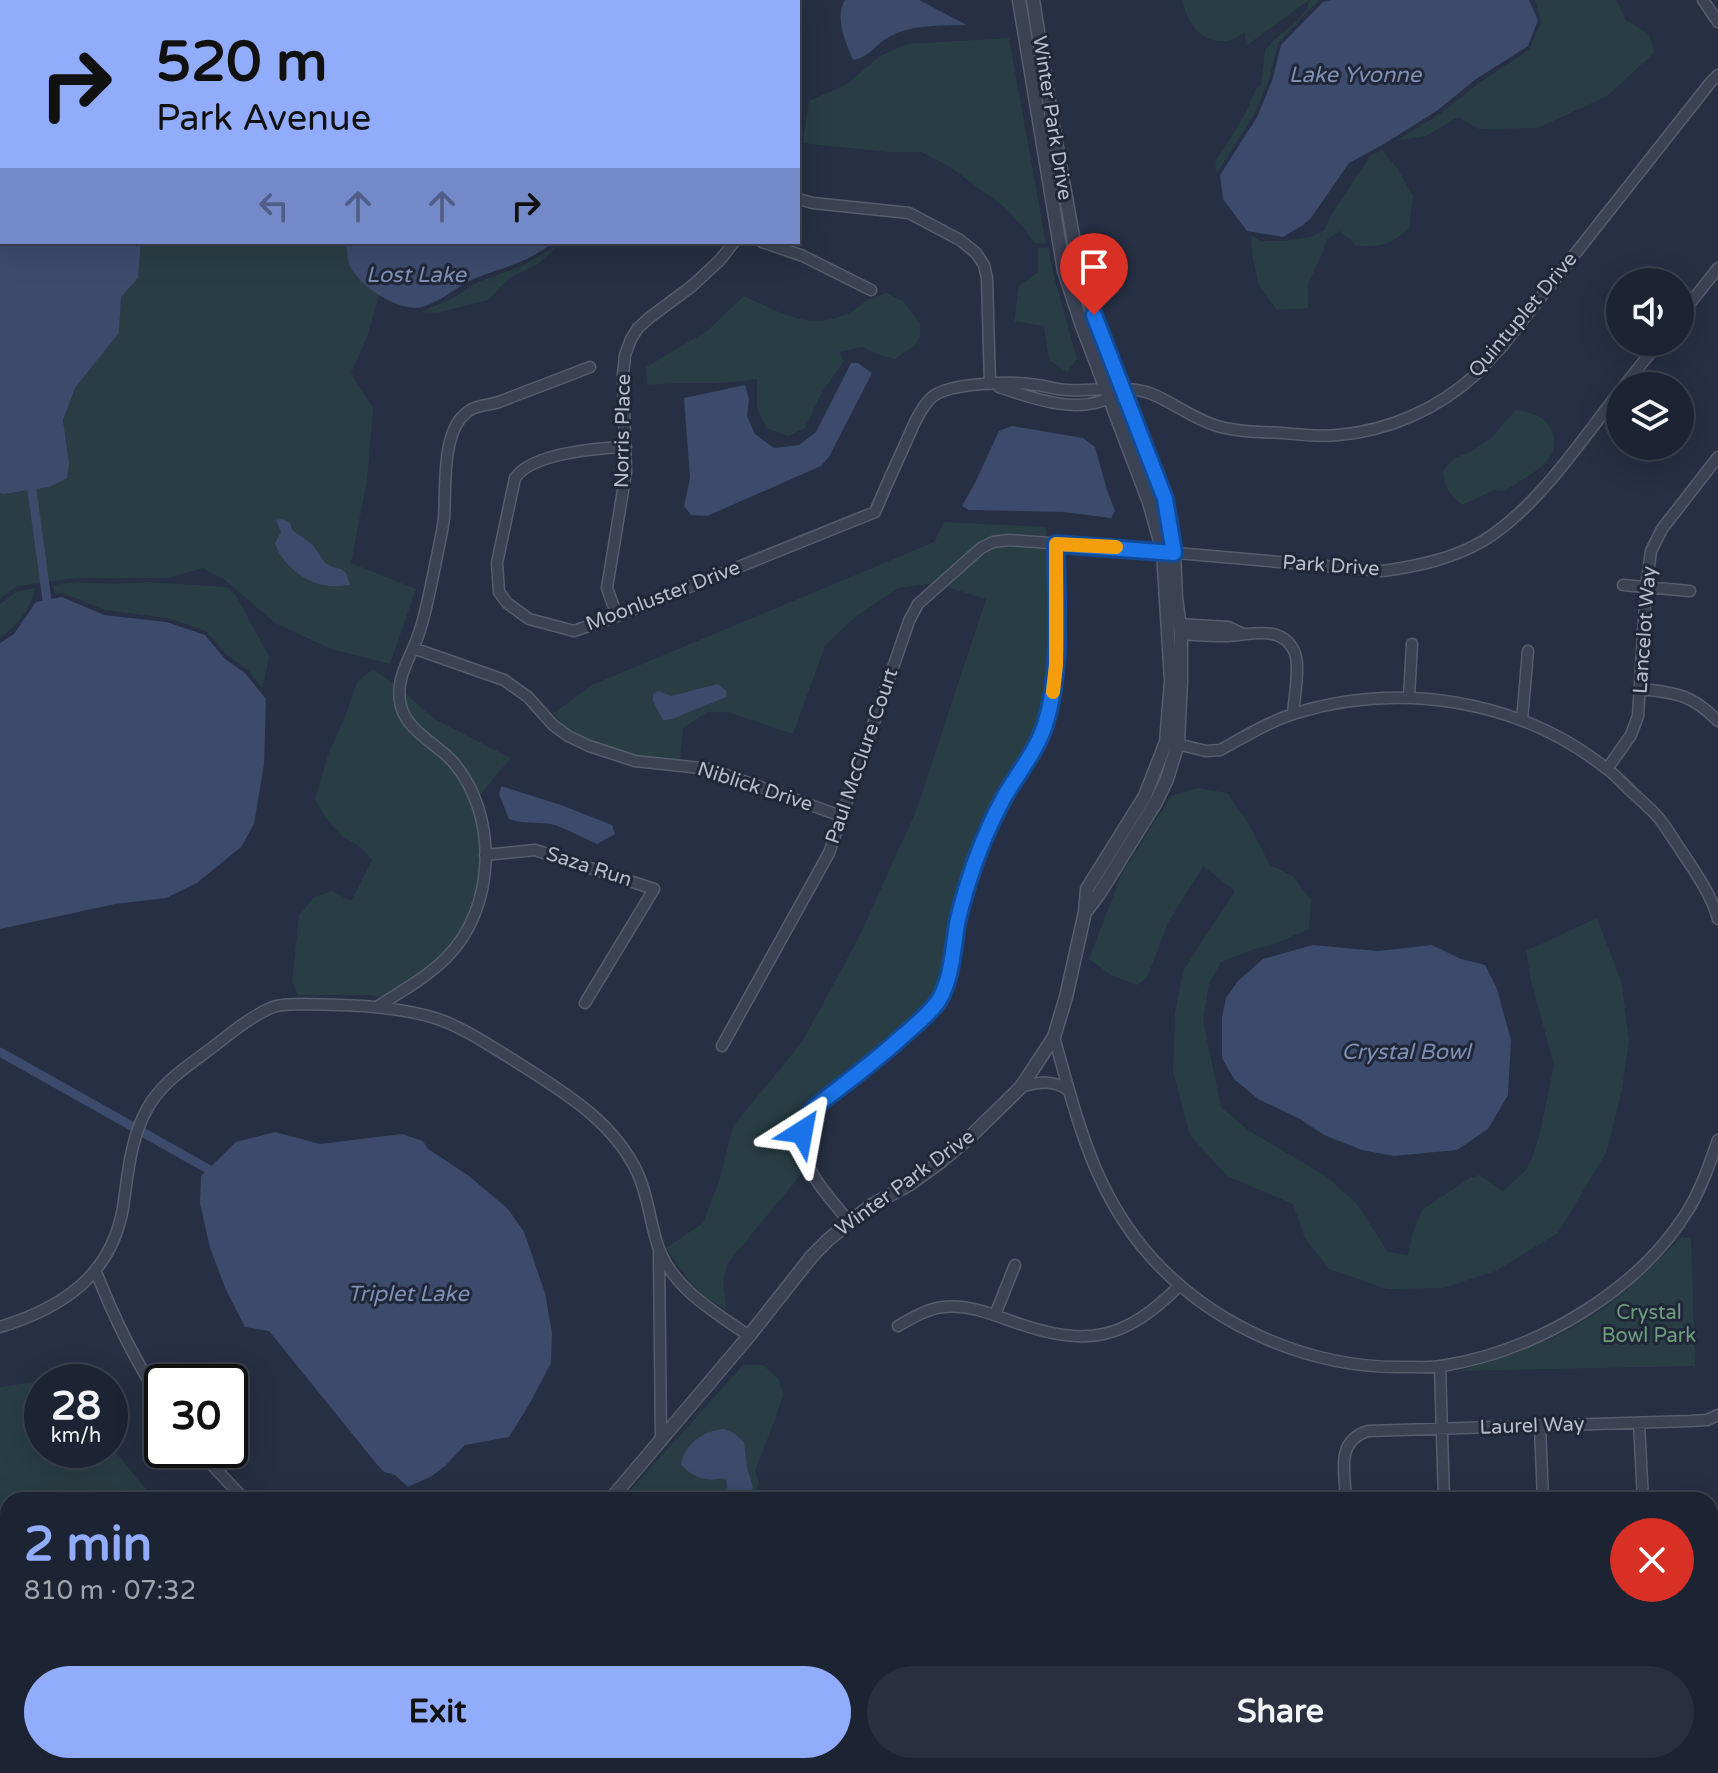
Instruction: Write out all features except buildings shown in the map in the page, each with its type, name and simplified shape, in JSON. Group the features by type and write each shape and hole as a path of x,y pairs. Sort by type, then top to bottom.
{"street":[{"name":"Winter Park Drive","path":"1019,0 1078,264 1094,315 1165,499 1169,553 1172,742"},
{"name":"Winter Park Drive","path":"617,1492 749,1336 812,1256 870,1206 910,1184 939,1163 1021,1087 1054,1037 1085,912 1087,889 1145,796 1172,742 1181,681 1180,629 1169,553 1064,271 1033,0"},
{"path":"1703,0 1718,22"},
{"name":"Quintuplet Drive","path":"1108,393 1137,390 1152,394 1217,426 1318,436 1371,430 1423,411 1474,376 1500,349 1718,75"},
{"path":"800,200 909,213 960,240 976,253 984,265 987,278 990,384"},
{"name":"Norris Place","path":"617,616 607,588 626,472 625,355 631,339 649,318 692,286 732,244"},
{"path":"768,244 803,256 871,290"},
{"path":"1694,298 1718,268"},
{"path":"1635,372 1648,356"},
{"path":"377,1007 448,957 470,922 485,877 483,827 465,778 453,761 412,726 400,702 399,686 403,669 429,598 443,523 445,467 456,426 470,409 494,404 590,367"},
{"name":"Moonluster Drive","path":"626,447 591,449 548,458 520,471 515,478 497,563 499,592 507,603 529,619 574,631 875,512 916,420 930,399 941,390 990,384 1035,384 1108,393"},
{"name":"Moonluster Drive","path":"990,384 1061,404 1097,404 1108,393"},
{"path":"1061,404 1065,390"},
{"name":"Park Drive","path":"1056,544 1383,571 1414,567 1445,558 1481,541 1506,524 1546,485 1606,409"},
{"name":"Lancelot Way","path":"1607,769 1631,735 1638,716 1651,551 1662,529 1716,465"},
{"name":"Paul McClure Court","path":"722,1046 829,853 909,621 918,604 981,548 993,542 1008,540 1056,544"},
{"path":"849,1222 807,1164 802,1149 806,1118 815,1107 882,1055 927,1014 944,989 958,919 982,843 1044,728 1052,698 1056,665 1056,544"},
{"path":"1623,585 1690,591"},
{"path":"1180,629 1229,637 1265,633 1286,639 1295,651 1297,662 1293,714"},
{"path":"1409,697 1412,644"},
{"name":"Niblick Drive","path":"413,648 504,680 528,697 553,725 589,746 635,761 710,769 841,816"},
{"path":"1522,720 1528,651"},
{"path":"1640,689 1690,698 1718,721"},
{"path":"1172,742 1206,751 1220,750 1293,714 1334,703 1409,697 1480,707 1522,720 1564,740 1607,769 1658,816 1691,865 1717,913"},
{"name":"Saza Run","path":"485,855 535,850 654,889 585,1003"},
{"path":"0,1327 53,1306 96,1272 116,1234 128,1162 139,1124 155,1096 235,1030 272,1007 287,1004 408,1011 438,1019 495,1049 584,1107 623,1148 638,1174 659,1251 661,1440"},
{"path":"1054,1037 1092,1164 1129,1229 1152,1257 1180,1285 1254,1334 1314,1356 1381,1367 1440,1366 1516,1347 1578,1315 1642,1266 1667,1240 1713,1170 1718,1140"},
{"path":"1021,1087 1051,1082 1069,1091"},
{"path":"659,1251 683,1287 749,1336"},
{"path":"995,1315 1015,1265"},
{"path":"96,1272 118,1325 144,1372"},
{"path":"898,1326 925,1311 964,1307 1042,1332 1090,1336 1118,1330 1140,1320 1180,1285"},
{"path":"1440,1366 1444,1492"},
{"name":"Laurel Way","path":"1346,1492 1346,1447 1357,1434 1368,1431 1707,1420 1718,1415"},
{"path":"1639,1423 1643,1492"},
{"path":"1540,1426 1543,1492"},
{"path":"215,1468 237,1492"}],"green space":[{"path":"1182,0 1309,0 1246,46 1245,32 1227,41 1203,35 1187,16"},
{"path":"1310,0 1319,0 1278,43 1269,80 1254,115 1217,173 1217,180 1215,162 1261,84 1265,50 1297,21"},
{"path":"1535,0 1616,0 1626,20 1649,34 1654,53 1607,96 1538,128 1479,129 1458,117 1426,136 1396,141 1440,114 1529,50 1541,22"},
{"path":"1009,38 1046,244 1034,243 1003,206 950,167 921,152 886,152 803,143 809,101 847,84 880,56 907,44"},
{"path":"1382,150 1413,196 1409,229 1385,244 1366,246 1357,246 1340,231 1327,239 1308,284 1308,308 1277,310 1259,286 1251,236 1262,241 1283,241 1311,237 1324,230 1370,156"},
{"path":"141,244 346,244 355,273 379,295 367,337 351,373 373,408 367,480 351,563 416,589 390,664 331,649 275,623 225,580 203,568 168,578 77,578 17,586 0,599 0,493 49,487 69,463 63,420 75,388 119,333 121,297 138,278"},
{"path":"558,245 538,264 508,279 488,300 437,313 421,312 451,299 478,282 522,266"},
{"path":"1049,246 1051,265 1077,359 1067,372 1049,360 1044,326 1014,321 1019,286 1038,272 1038,248"},
{"path":"886,293 903,301 920,324 920,337 914,346 895,359 862,347 839,352 844,361 821,394 805,428 788,436 766,428 757,408 757,379 647,385 646,367 707,331 744,296 797,318 824,320 853,311"},
{"path":"1516,410 1533,414 1546,422 1552,432 1552,452 1540,468 1505,491 1494,490 1462,505 1448,491 1443,471 1454,458 1490,439"},
{"path":"944,522 1046,527 1048,687 1031,738 982,824 968,863 939,984 916,1015 806,1105 796,1123 797,1154 803,1172 727,1264 723,1283 725,1309 703,1295 666,1248 703,1223 719,1181 733,1126 802,1042 858,939 916,811 986,599 934,583 898,588 854,618 825,646 793,734 727,712 707,712 683,728 680,760 658,760 629,755 585,739 554,713 592,685 934,542"},
{"path":"77,582 227,587 235,594 269,656 263,689 248,670 227,655 206,631 167,618 105,610 63,593 55,594 53,585"},
{"path":"35,588 23,616 0,638 0,604 18,591"},
{"path":"373,669 395,685 400,715 406,725 441,756 465,788 479,835 477,884 471,908 446,950 425,970 382,998 370,995 298,995 292,981 299,916 314,897 332,891 351,901 372,860 360,847 342,836 325,817 315,799 329,752 357,682"},
{"path":"404,692 434,719 511,758 479,799 457,760 416,722"},
{"path":"1198,788 1227,793 1249,824 1270,865 1293,876 1311,900 1309,929 1221,962 1209,984 1203,1020 1221,1107 1248,1130 1327,1177 1357,1204 1388,1252 1408,1255 1422,1210 1470,1178 1479,1175 1503,1191 1525,1171 1540,1133 1554,1065 1526,951 1597,918 1622,984 1629,1042 1622,1089 1607,1151 1558,1233 1496,1271 1443,1288 1387,1289 1329,1269 1305,1238 1293,1204 1227,1176 1190,1135 1173,1072 1175,1013 1183,971 1235,891 1203,866 1168,923 1147,978 1137,985 1111,975 1089,959 1122,873 1171,796"},
{"name":"Crystal Bowl Park","path":"1682,1237 1691,1238 1695,1366 1458,1371 1528,1348 1578,1325 1617,1298"},
{"path":"743,1365 763,1365 779,1379 783,1395 755,1471 759,1483 755,1492 629,1492"},
{"path":"24,1384 24,1468 128,1467 148,1492 0,1492 0,1387"}],"water":[{"path":"845,0 919,0 967,25 909,29 853,60 841,22"},
{"name":"Lake Yvonne","path":"1529,0 1538,20 1528,46 1476,79 1438,110 1349,163 1303,225 1283,237 1247,231 1223,199 1220,175 1257,117 1272,81 1281,45 1323,2"},
{"path":"0,244 141,244 138,278 121,297 119,333 75,388 63,420 69,463 67,478 49,487 0,493"},
{"name":"Lost Lake","path":"346,244 552,244 527,259 469,281 430,304 413,308 392,302 362,282 350,266"},
{"path":"851,363 858,363 872,373 829,457 821,466 707,516 691,515 684,506 690,478 684,398 745,385 749,399 747,416 755,434 774,448 799,445 816,432"},
{"path":"1012,426 1083,438 1095,447 1115,511 1111,518 1063,512 969,510 962,506 999,431"},
{"path":"282,519 313,545 325,563 346,573 350,585 315,583 288,564 275,543 281,532 276,520"},
{"path":"62,597 104,615 166,622 205,635 225,659 245,673 266,699 264,764 254,824 241,847 197,883 166,898 115,904 0,929 0,643 14,634 36,602"},
{"path":"718,684 726,691 726,697 672,719 663,720 653,701 653,694 658,691 671,696"},
{"path":"501,786 612,825 615,834 597,844 555,825 509,819 499,794"},
{"name":"Crystal Bowl","path":"1313,945 1378,951 1432,945 1461,959 1485,965 1497,989 1511,1040 1508,1095 1488,1129 1457,1150 1394,1156 1362,1150 1324,1135 1300,1119 1258,1099 1234,1079 1222,1058 1222,1017 1226,998 1238,981 1263,959"},
{"name":"Triplet Lake","path":"275,1132 320,1144 402,1134 423,1141 428,1149 469,1176 508,1209 524,1232 545,1293 552,1333 551,1363 509,1437 465,1445 432,1476 408,1487 395,1475 384,1472 375,1462 269,1331 245,1327 210,1248 200,1203 201,1176 236,1142"},
{"path":"725,1429 744,1442 753,1487 751,1492 728,1492 726,1480 700,1478 681,1465 691,1445 710,1432"}],"waterway":[{"path":"32,490 47,600"},
{"path":"0,1052 208,1169"}],"slow traffic":[{"path":"1053,692 1056,665 1056,544 1116,547"}],"route":[{"path":"802,1132 806,1118 815,1107 882,1055 927,1014 944,989 958,919 982,843 1044,728 1052,698 1056,665 1056,544 1174,553 1165,499 1094,315"}]}
